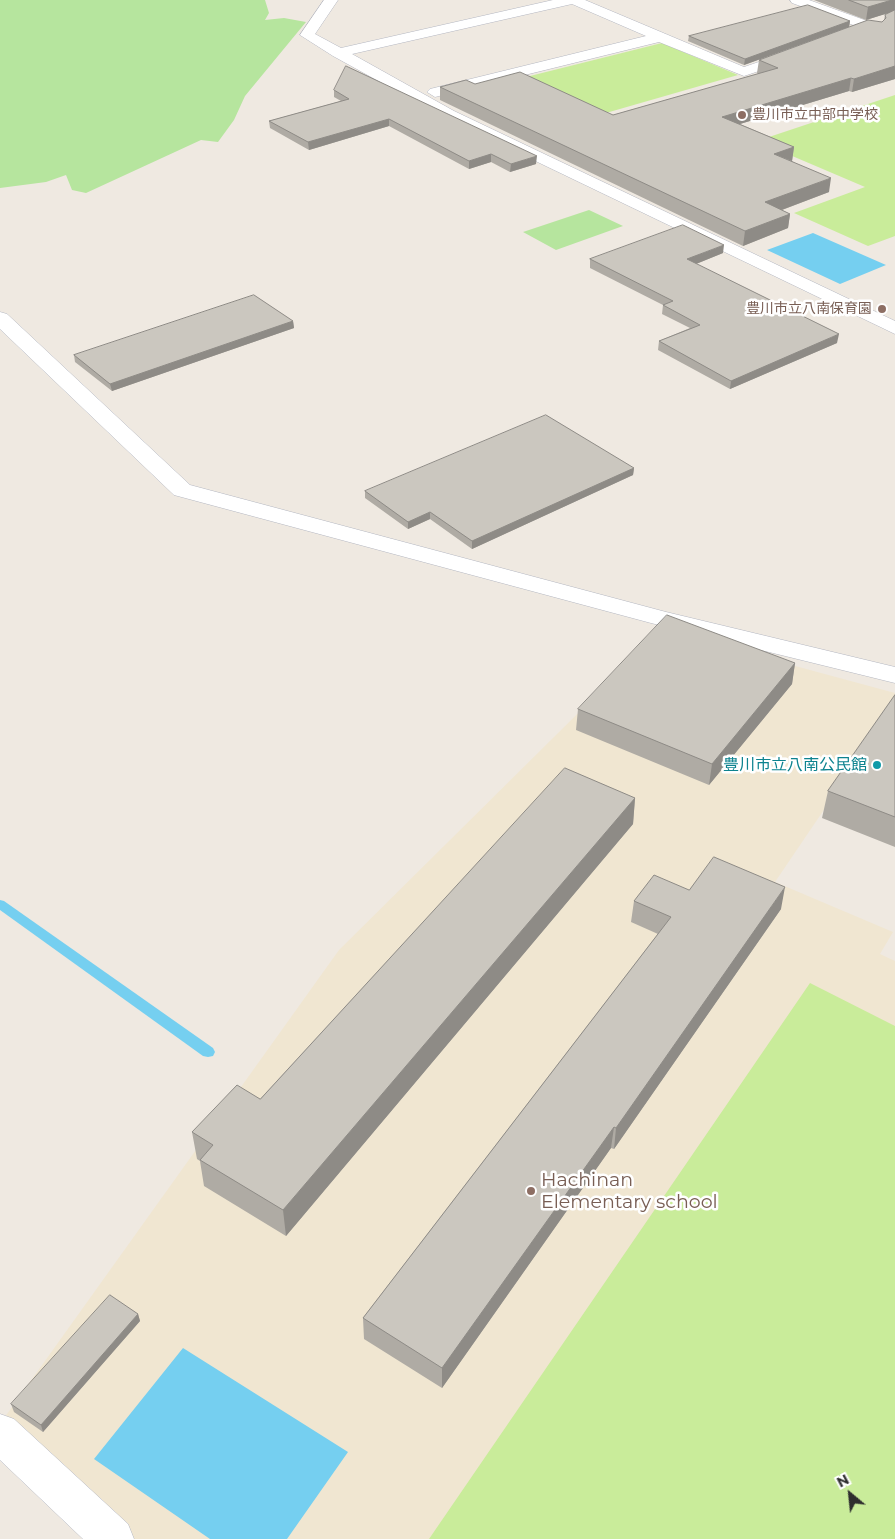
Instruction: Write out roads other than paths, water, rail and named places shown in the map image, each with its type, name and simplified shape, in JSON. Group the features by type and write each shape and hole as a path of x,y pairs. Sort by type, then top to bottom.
{"street":[{"path":"332,0 306,35 415,97 758,264 895,328"},
{"path":"338,53 573,0 744,72 806,50"},
{"path":"797,0 895,36"},
{"path":"850,34 886,20"},
{"path":"415,97 660,37"},
{"path":"0,318 182,490 660,618 895,675"},
{"path":"0,1433 114,1539"}],"water":[{"path":"813,233 886,265 840,284 767,250"},
{"path":"183,1348 348,1452 287,1539 210,1539 94,1459"}],"waterway":[{"path":"0,904 208,1052"}],"place":[{"name":"豊川市立中部中学校","path":"742,115"},
{"name":"豊川市立八南保育園","path":"882,309"},
{"name":"豊川市立八南公民館","path":"877,765"},
{"name":"Hachinan Elementary school","path":"531,1191"}]}
